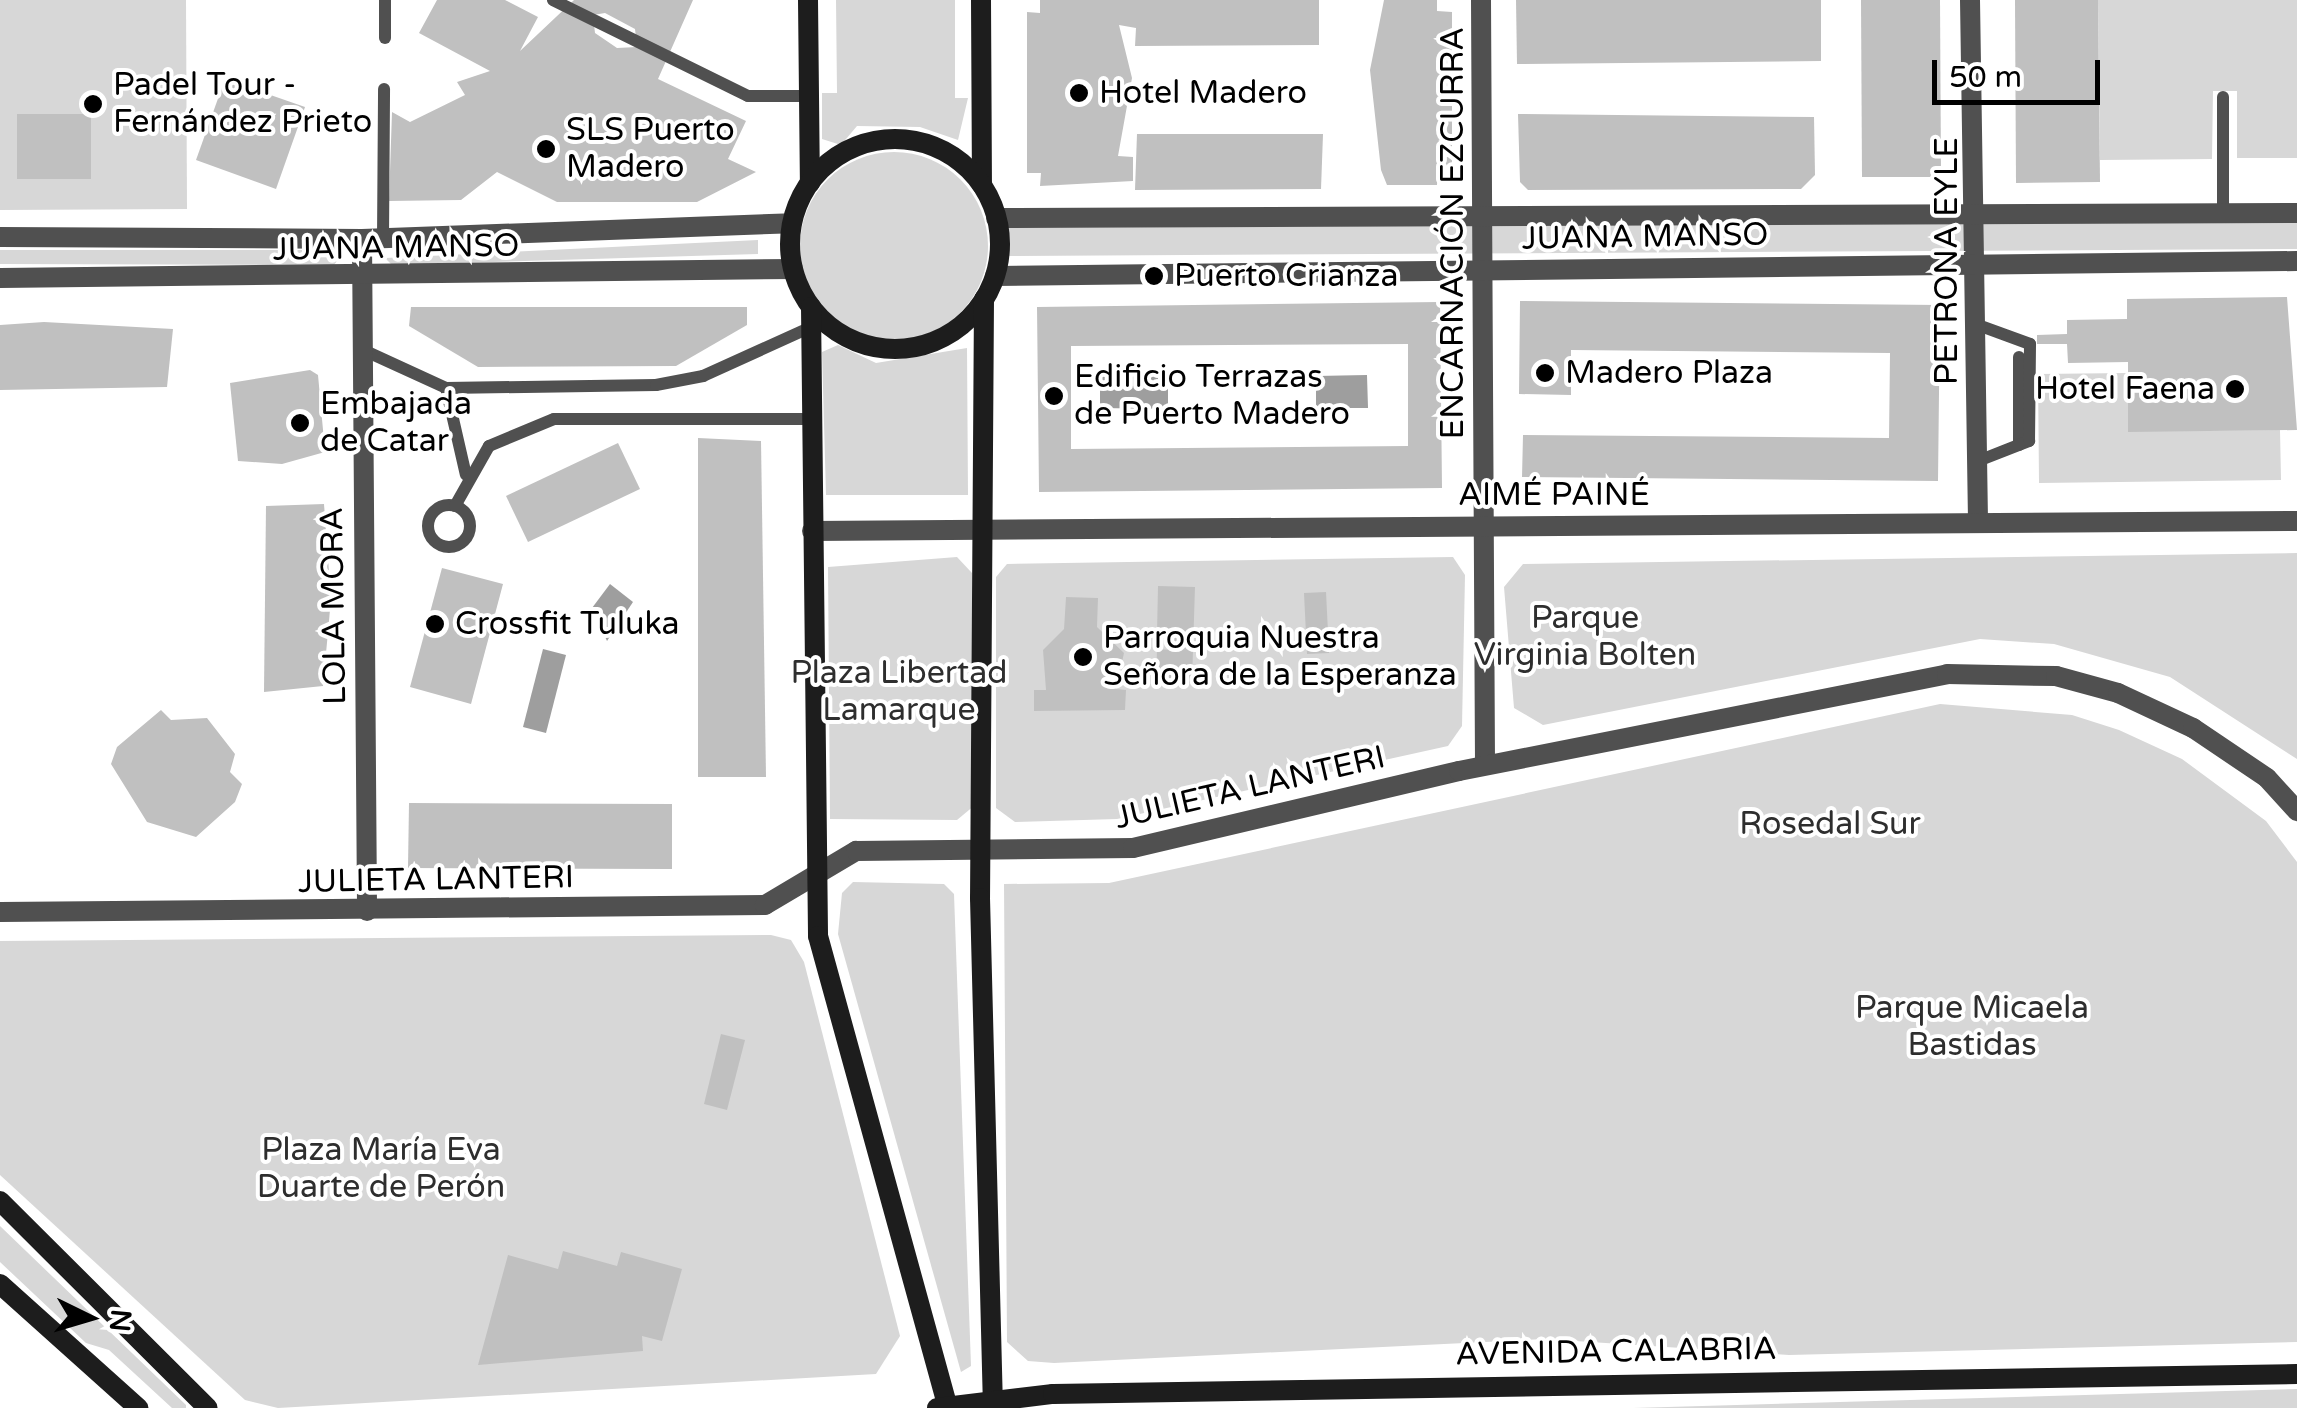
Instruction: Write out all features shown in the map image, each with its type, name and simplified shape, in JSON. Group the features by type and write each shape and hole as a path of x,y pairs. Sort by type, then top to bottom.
{"main road":[{"path":"808,0 810,183 792,223 793,269 811,317 818,936 948,1408"},
{"path":"811,317 841,334 897,350 945,336 984,299 995,276 996,218 982,186 980,0"},
{"path":"810,183 845,152 894,139 948,154 982,186"},
{"path":"984,299 979,529 981,850 993,1404"},
{"path":"0,1201 208,1408"},
{"path":"0,1284 130,1406"},
{"name":"AVENIDA CALABRIA","path":"937,1408 1536,1382 2297,1374"}],"street":[{"name":"ENCARNACIÓN EZCURRA","path":"1481,0 1486,766"},
{"name":"PETRONA EYLE","path":"1970,0 1978,262 1978,522"},
{"name":"JUANA MANSO","path":"996,218 2297,212"},
{"name":"JUANA MANSO","path":"0,237 362,240 792,223"},
{"name":"LOLA MORA","path":"362,240 367,911"},
{"name":"JUANA MANSO","path":"995,276 2297,261"},
{"name":"JUANA MANSO","path":"0,278 363,280 793,269"},
{"name":"AIMÉ PAINÉ","path":"812,532 2297,522"},
{"name":"JULIETA LANTERI","path":"0,912 765,905 856,851 1133,848 1486,766 1917,675 1988,672 2118,693 2193,728 2267,778 2297,812"}],"lane":[{"path":"385,0 385,38"},
{"path":"553,0 748,96 810,96"},
{"path":"383,238 384,90"},
{"path":"2222,98 2223,213"},
{"path":"361,349 446,388 656,385 703,376 811,317"},
{"path":"1978,325 2030,344 2029,441 1978,462"},
{"path":"2019,357 2019,446"},
{"path":"446,388 466,476"},
{"path":"455,506 466,476 513,430 554,419 811,419"}],"green space":[{"name":"Padel Tour - Fernández Prieto","path":"0,0 186,0 187,209 0,210"},
{"path":"836,0 955,0 955,98 968,98 958,140 920,127 857,126 841,145 822,139 822,93 837,93"},
{"path":"2098,0 2297,0 2297,158 2237,158 2237,91 2213,91 2212,159 2100,160"},
{"path":"894,152 930,159 960,180 981,210 988,246 981,282 960,312 930,333 894,340 858,333 828,312 807,282 800,246 807,210 828,180 858,159"},
{"path":"2297,221 2297,249 1008,256 1008,228"},
{"path":"758,240 758,254 392,265 385,258"},
{"path":"0,250 332,250 340,257 334,265 0,264"},
{"path":"838,345 876,363 967,348 968,495 826,495 822,352"},
{"path":"2128,373 2128,431 2280,430 2281,480 2039,483 2038,374"},
{"name":"Parque Virginia Bolten","path":"2297,553 2297,759 2170,677 2054,644 1980,639 1543,725 1514,708 1504,587 1523,564"},
{"name":"Plaza Libertad Lamarque","path":"957,557 972,573 975,805 957,820 830,819 828,567"},
{"path":"1453,557 1465,575 1462,726 1448,746 1117,819 1015,822 996,808 996,577 1007,564"},
{"name":"Parque Micaela Bastidas","path":"1940,704 2072,715 2119,730 2182,759 2266,821 2297,862 2297,1342 1789,1355 1545,1339 1054,1363 1028,1361 1007,1342 1004,884 1109,883"},
{"path":"853,882 944,884 954,894 971,1366 961,1372 838,934 842,893"},
{"name":"Plaza María Eva Duarte de Perón","path":"771,935 791,940 804,962 900,1336 876,1374 278,1408 245,1400 0,1175 0,941"},
{"path":"0,1226 186,1408 172,1408 109,1350 86,1343 0,1262"},
{"path":"2297,1389 2297,1408 1633,1408"}],"shaded area":[{"path":"1367,375 1368,408 1316,408 1316,376"},
{"path":"1100,376 1168,376 1168,409 1100,408"},
{"path":"610,584 633,602 607,641 592,608"},
{"path":"543,649 566,655 546,733 523,727"}],"building":[{"path":"437,0 505,0 538,17 520,51 574,0 693,0 658,79 746,121 728,159 756,172 697,202 557,202 497,172 461,200 389,201 392,112 410,122 465,95 457,82 490,71 419,33","holes":["605,13 635,29 637,47 617,48 595,33 593,15"]},
{"name":"Hotel Madero","path":"1040,0 1319,0 1319,45 1135,46 1136,28 1119,25 1132,78 1118,156 1133,157 1133,181 1040,186 1041,173 1027,173 1027,12 1040,13"},
{"path":"1384,0 1437,0 1437,11 1452,12 1452,168 1438,167 1437,185 1387,185 1381,170 1370,70"},
{"path":"1516,0 1821,0 1821,61 1517,64"},
{"path":"1861,0 1940,0 1941,177 1862,177"},
{"path":"2015,0 2098,0 2100,182 2016,183"},
{"path":"225,79 305,107 276,189 196,160"},
{"path":"17,114 91,114 91,179 17,179"},
{"path":"1518,114 1814,117 1815,175 1801,189 1528,190 1520,182"},
{"path":"1137,134 1323,134 1321,189 1135,190"},
{"path":"2287,297 2297,430 2128,432 2128,362 2068,363 2067,344 2037,344 2037,335 2067,334 2067,320 2127,319 2127,299"},
{"name":"Madero Plaza","path":"1520,301 1940,305 1938,481 1522,477 1523,435 1889,438 1890,353 1571,350 1571,395 1519,394"},
{"name":"Edificio Terrazas de Puerto Madero","path":"1440,302 1442,488 1039,492 1037,307","holes":["1408,344 1408,446 1071,449 1071,346"]},
{"path":"411,307 747,307 747,325 676,366 478,367 409,326"},
{"path":"44,322 173,329 167,387 0,390 0,325"},
{"path":"310,370 318,375 325,452 282,464 238,461 230,383"},
{"path":"698,438 761,441 766,777 698,777"},
{"path":"618,443 640,489 528,542 506,496"},
{"path":"324,504 331,599 323,686 264,692 266,506"},
{"path":"442,568 503,584 471,704 410,687"},
{"path":"1158,586 1195,587 1192,683 1156,683 1157,649 1171,650 1171,633 1157,633"},
{"path":"1326,592 1329,653 1307,654 1304,593"},
{"name":"Parroquia Nuestra Señora de la Esperanza","path":"1066,597 1098,598 1097,627 1124,653 1116,689 1126,690 1125,710 1034,711 1034,690 1046,690 1043,650 1064,629"},
{"path":"161,710 171,720 207,718 235,754 230,772 242,784 235,802 196,837 147,822 111,764 117,747"},
{"path":"409,803 672,804 672,869 408,868"},
{"path":"721,1034 745,1040 727,1110 704,1104"},
{"path":"563,1251 617,1266 621,1252 682,1269 662,1341 642,1336 643,1351 478,1365 508,1255 558,1269"}],"place":[{"name":"Hotel Madero","path":"1079,93"},
{"name":"Padel Tour - Fernández Prieto","path":"93,104"},
{"name":"SLS Puerto Madero","path":"546,149"},
{"name":"Puerto Crianza","path":"1154,276"},
{"name":"Madero Plaza","path":"1545,373"},
{"name":"Hotel Faena","path":"2235,389"},
{"name":"Edificio Terrazas de Puerto Madero","path":"1054,396"},
{"name":"Embajada de Catar","path":"300,423"},
{"name":"Crossfit Tuluka","path":"435,624"},
{"name":"Parroquia Nuestra Señora de la Esperanza","path":"1083,657"}],"park label":[{"name":"Rosedal Sur","path":"1830,824"}]}
